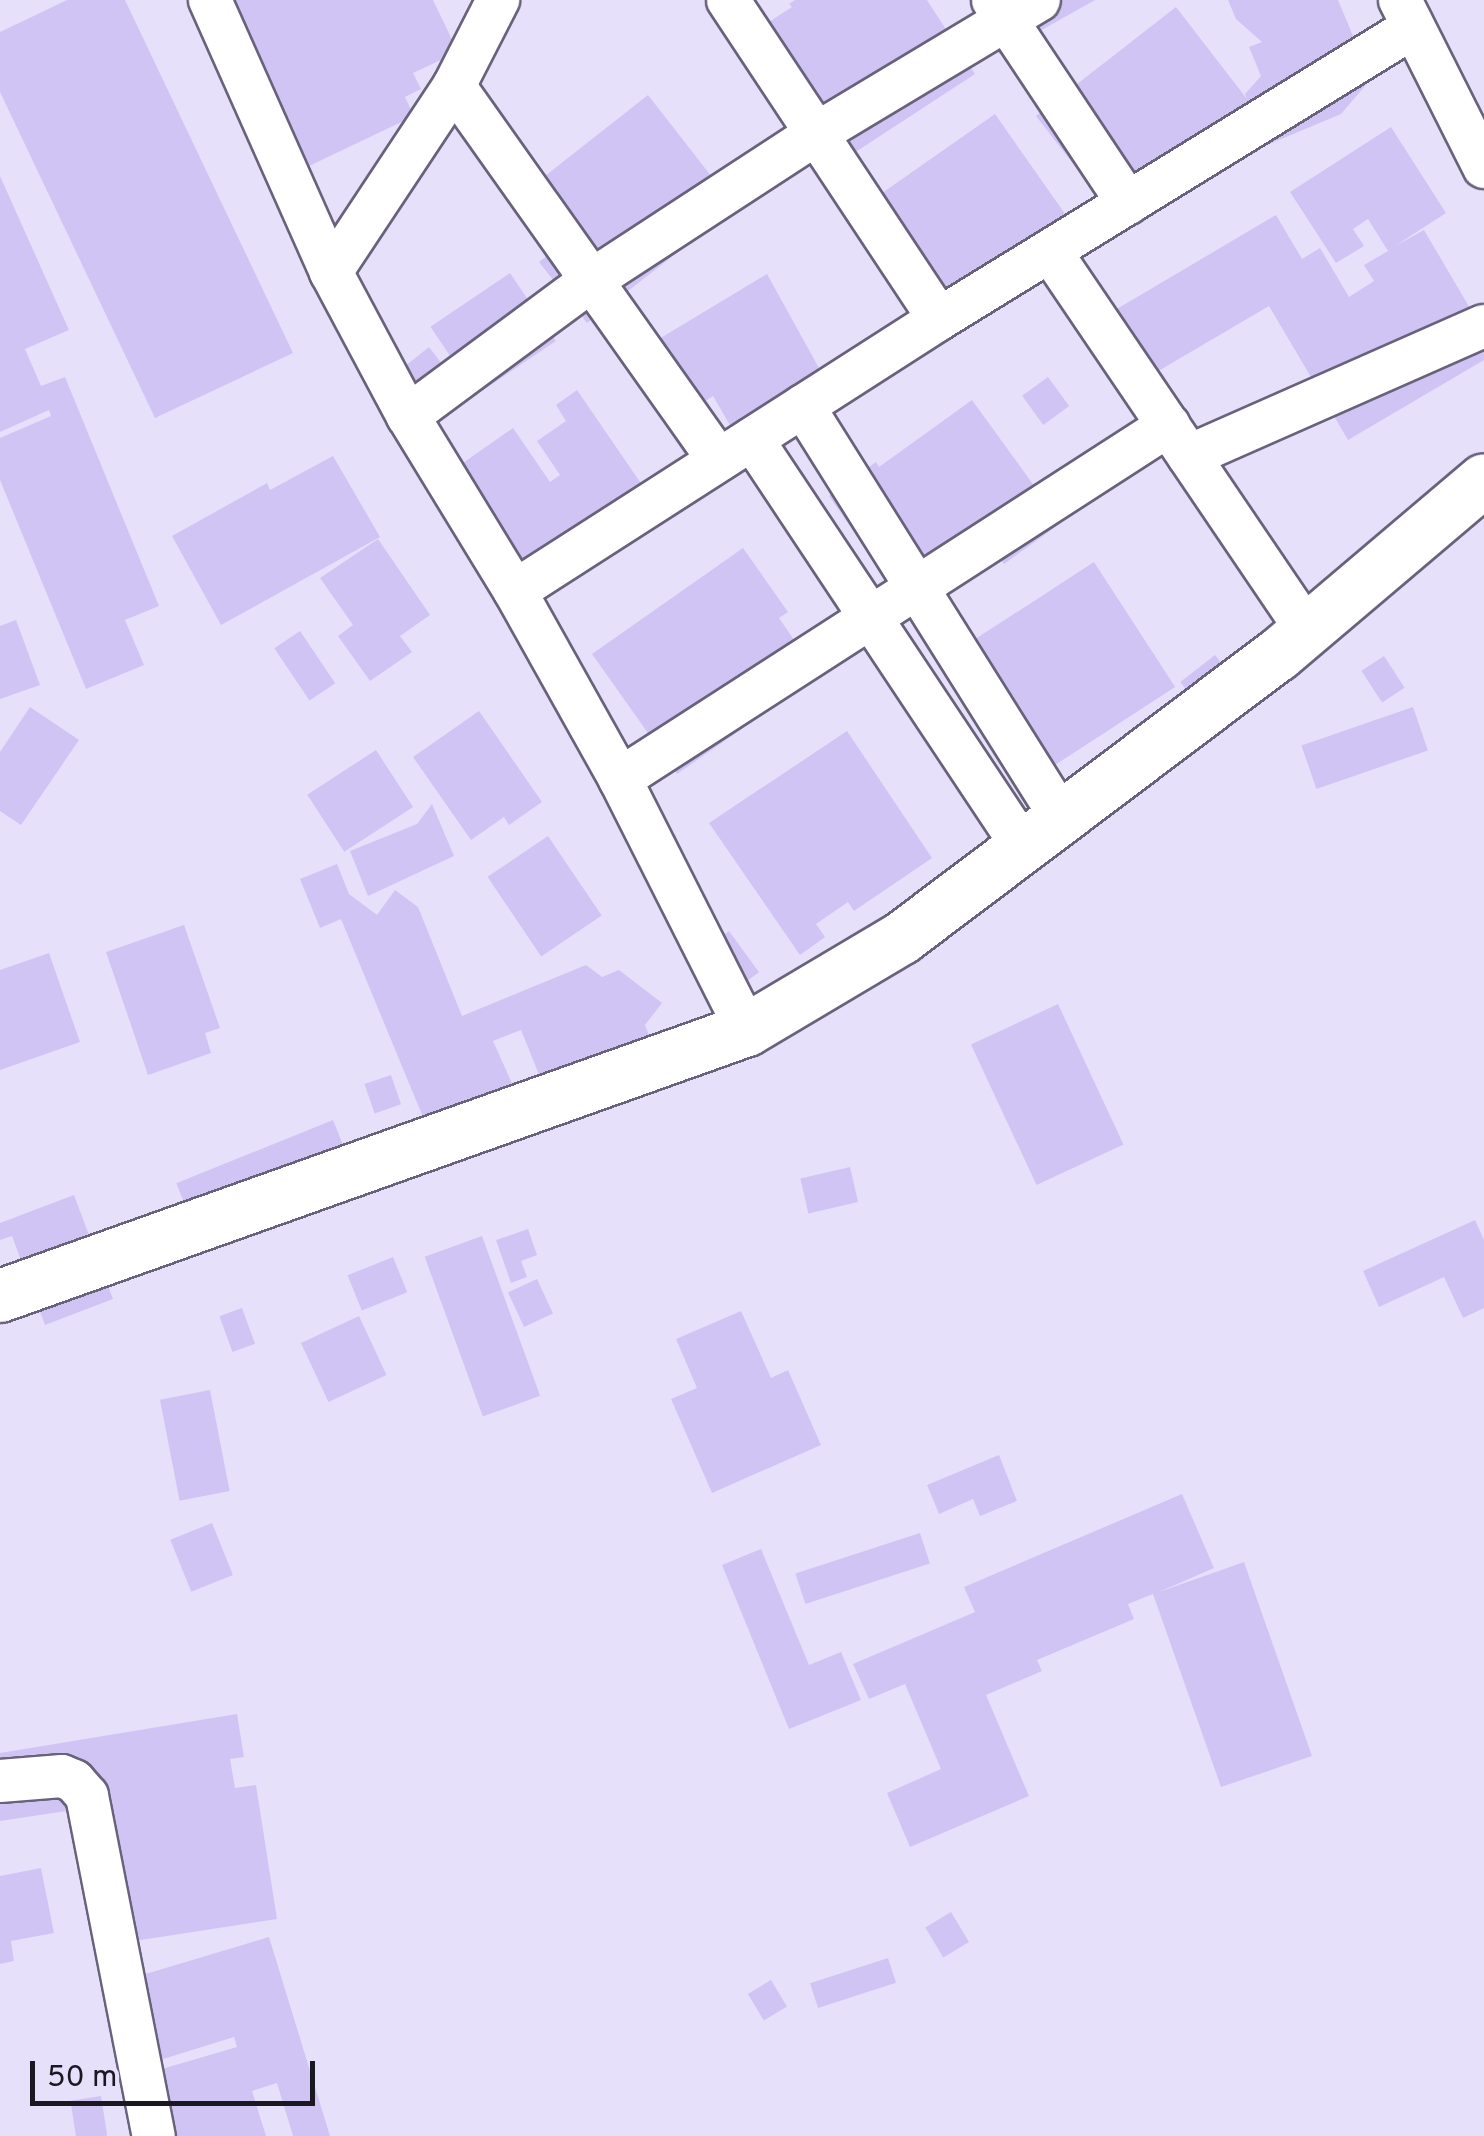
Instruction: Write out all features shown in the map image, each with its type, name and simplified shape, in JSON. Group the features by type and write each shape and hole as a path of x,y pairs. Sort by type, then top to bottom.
{"main road":[{"path":"0,1296 747,1030 902,938 1306,630 1484,480"}],"street":[{"path":"210,0 332,272 408,416 515,591 620,779 747,1030"},
{"path":"332,272 454,86 498,0"},
{"path":"728,0 938,319"},
{"path":"408,416 592,280 1013,7 1128,203"},
{"path":"515,591 938,319 1128,203 1406,14 1484,167"},
{"path":"454,86 592,280 736,449 1042,832"},
{"path":"1050,250 1306,630"},
{"path":"620,779 916,588 1179,441 1484,326"},
{"path":"802,406 916,588 1042,832"},
{"path":"0,1781 62,1776 74,1781 88,1796 154,2136"}],"building":[{"path":"67,0 125,0 293,353 155,418 0,92 0,32"},
{"path":"204,0 433,0 458,52 413,73 421,89 405,97 414,116 288,176"},
{"path":"795,0 927,0 975,74 825,172 740,41 792,7 789,4"},
{"path":"969,0 1095,0 999,54"},
{"path":"1228,0 1338,0 1371,79 1341,114 1267,145 1248,101 1203,135 1119,223 1036,116 1176,7 1247,99 1245,94 1261,76 1249,47 1262,42 1236,19"},
{"path":"648,95 733,204 710,227 587,323 539,262 557,248 517,198"},
{"path":"995,114 1085,243 943,342 852,214"},
{"path":"1391,127 1446,213 1395,246 1424,230 1484,332 1484,360 1348,440 1269,306 1126,390 1088,326 1276,215 1302,259 1320,248 1349,297 1374,281 1364,265 1388,251 1368,219 1353,229 1364,246 1336,263 1290,192"},
{"path":"0,176 69,330 25,349 41,386 65,377 159,606 125,620 144,665 86,689 0,480 0,438 51,416 49,410 0,432"},
{"path":"510,273 556,341 476,395 430,327"},
{"path":"767,274 835,397 745,451 713,396 704,402 701,480 624,360"},
{"path":"429,347 448,372 407,426 404,367"},
{"path":"1048,377 1069,406 1043,425 1022,396"},
{"path":"577,390 664,517 521,597 440,479 513,428 550,482 560,475 537,441 566,421 556,405"},
{"path":"972,400 1061,523 1004,564 998,556 877,564 829,496 876,462 879,467"},
{"path":"333,456 380,537 221,625 172,536 267,483 270,490"},
{"path":"378,539 430,615 400,636 412,652 370,681 338,636 353,625 320,578"},
{"path":"743,548 788,612 779,618 814,669 738,693 756,719 677,774 592,654"},
{"path":"1094,562 1175,687 1023,786 941,661"},
{"path":"16,620 40,685 0,699 0,626"},
{"path":"300,631 335,683 310,701 274,648"},
{"path":"1215,655 1232,677 1198,704 1180,682"},
{"path":"1384,656 1405,688 1382,703 1361,671"},
{"path":"30,707 79,740 21,825 0,811 0,752"},
{"path":"1413,707 1428,750 1316,789 1301,745"},
{"path":"479,711 542,802 509,825 504,817 471,840 413,757"},
{"path":"847,731 932,858 854,911 848,902 816,924 825,937 800,955 709,823"},
{"path":"376,750 413,807 344,852 307,795"},
{"path":"432,804 454,856 368,896 350,851 417,824"},
{"path":"548,836 602,916 541,956 487,877"},
{"path":"337,864 349,894 377,915 395,890 418,907 462,1016 586,965 602,977 619,970 662,1003 645,1025 665,1074 557,1119 521,1030 493,1041 524,1110 435,1146 341,919 320,928 300,879"},
{"path":"184,925 220,1028 205,1033 211,1053 148,1075 106,952"},
{"path":"729,931 759,972 724,998 694,956"},
{"path":"49,953 80,1042 0,1070 0,970"},
{"path":"1058,1004 1124,1144 1037,1185 971,1045"},
{"path":"391,1075 401,1104 375,1113 365,1084"},
{"path":"333,1120 359,1185 203,1248 176,1183"},
{"path":"850,1167 858,1202 808,1214 800,1178"},
{"path":"74,1195 113,1299 45,1325 12,1236 0,1240 0,1223"},
{"path":"1475,1220 1484,1240 1484,1308 1463,1318 1444,1277 1379,1307 1363,1271"},
{"path":"528,1229 537,1255 521,1261 527,1277 511,1283 496,1240"},
{"path":"482,1236 540,1396 483,1417 425,1257"},
{"path":"393,1257 407,1292 362,1311 348,1275"},
{"path":"537,1279 553,1313 524,1327 508,1293"},
{"path":"242,1308 255,1344 232,1352 219,1316"},
{"path":"741,1311 771,1378 788,1370 821,1445 712,1493 671,1399 697,1388 676,1339"},
{"path":"359,1316 386,1375 328,1402 301,1343"},
{"path":"210,1390 230,1491 180,1501 160,1400"},
{"path":"999,1455 1017,1501 980,1516 973,1499 939,1514 927,1485"},
{"path":"1182,1494 1214,1568 1159,1592 1244,1562 1312,1756 1221,1787 1153,1594 1128,1604 1134,1619 1037,1660 1042,1671 986,1695 1029,1796 910,1847 887,1793 941,1769 905,1684 869,1699 853,1664 975,1612 964,1587"},
{"path":"212,1523 233,1575 191,1592 170,1540"},
{"path":"920,1533 930,1563 805,1604 795,1573"},
{"path":"761,1549 809,1665 841,1652 861,1700 789,1729 722,1565"},
{"path":"237,1714 244,1757 230,1759 235,1788 256,1785 277,1919 115,1944 93,1807 0,1821 0,1753"},
{"path":"41,1868 54,1933 11,1941 14,1961 0,1964 0,1876"},
{"path":"951,1912 969,1942 943,1957 925,1927"},
{"path":"269,1937 330,2136 293,2136 277,2083 252,2091 266,2136 156,2136 138,2076 237,2047 234,2037 147,2064 122,1981"},
{"path":"888,1958 896,1983 818,2008 810,1983"},
{"path":"771,1980 787,2007 764,2020 748,1994"},
{"path":"101,2096 107,2136 76,2136 70,2101"}]}
